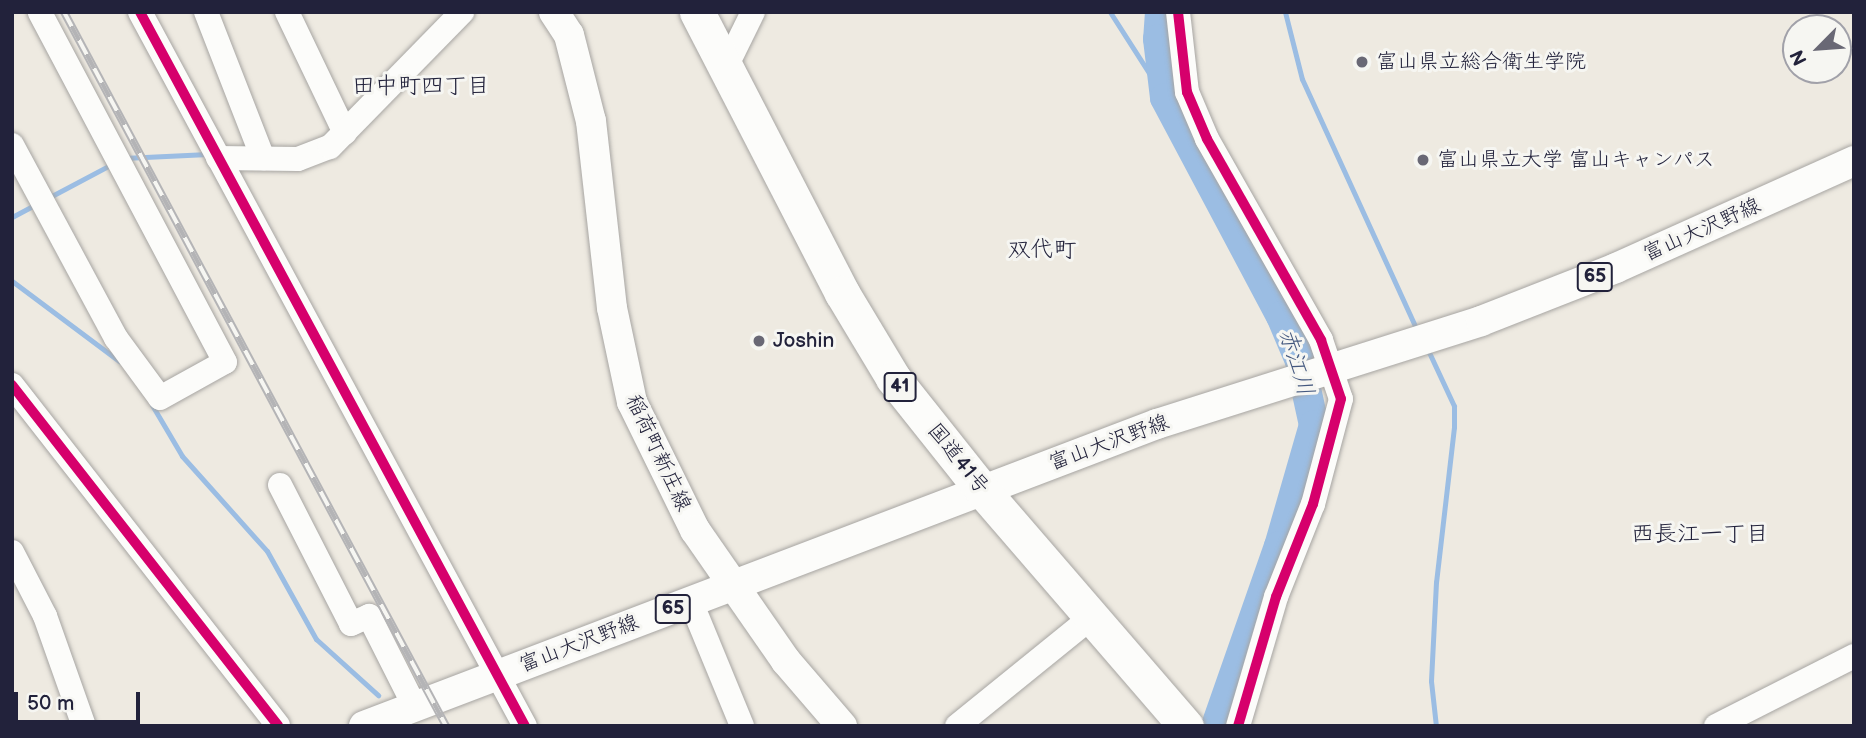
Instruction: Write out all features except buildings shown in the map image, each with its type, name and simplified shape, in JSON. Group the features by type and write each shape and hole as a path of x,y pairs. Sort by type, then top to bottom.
{"highway":[{"name":"国道41号","path":"697,12 842,293 893,378 982,490 1181,720"}],"main road":[{"name":"稲荷町新庄線","path":"554,12 569,35 591,121 612,308 632,402 695,530 786,661 842,726"},
{"name":"富山大沢野線","path":"364,726 1157,424 1481,321 1616,268 1854,161"}],"street":[{"path":"12,145 116,338 160,398 225,362 40,12"},
{"path":"140,12 525,726"},
{"path":"206,12 263,158"},
{"path":"288,12 345,133"},
{"path":"218,158 298,159 330,147 461,12"},
{"path":"726,67 753,12"},
{"path":"1178,12 1187,92 1207,139 1291,281 1341,399 1313,504 1276,597 1238,726"},
{"path":"12,385 278,726"},
{"path":"280,485 351,624 369,615 415,707"},
{"path":"12,552 45,616 84,726"},
{"path":"691,602 742,726"},
{"path":"957,726 1093,616"},
{"path":"1716,726 1854,656"}],"waterway":[{"path":"1110,12 1165,98"},
{"name":"赤江川","path":"1160,12 1158,39 1165,98 1281,316 1300,361 1314,425 1279,546 1216,726"},
{"path":"1285,12 1302,79 1417,330"},
{"path":"124,158 208,154"},
{"path":"46,199 112,164"},
{"path":"12,217 35,205"},
{"path":"12,281 119,361"},
{"path":"1427,348 1454,406 1454,427 1436,582 1431,681 1436,726"},
{"path":"152,405 182,456 267,551 316,639 378,695"}],"railway":[{"path":"64,12 446,726"}],"cycle path":[{"path":"140,12 525,726"},
{"path":"1178,12 1187,92 1207,139 1321,340 1341,399 1313,504 1276,597 1238,726"},
{"path":"12,385 278,726"}],"place":[{"name":"富山県立総合衛生学院","path":"1362,62"},
{"name":"富山県立大学 富山キャンパス","path":"1423,160"},
{"name":"Joshin","path":"759,341"}],"district":[{"name":"田中町四丁目","path":"421,86"},
{"name":"双代町","path":"1042,250"},
{"name":"西長江一丁目","path":"1700,534"}]}
